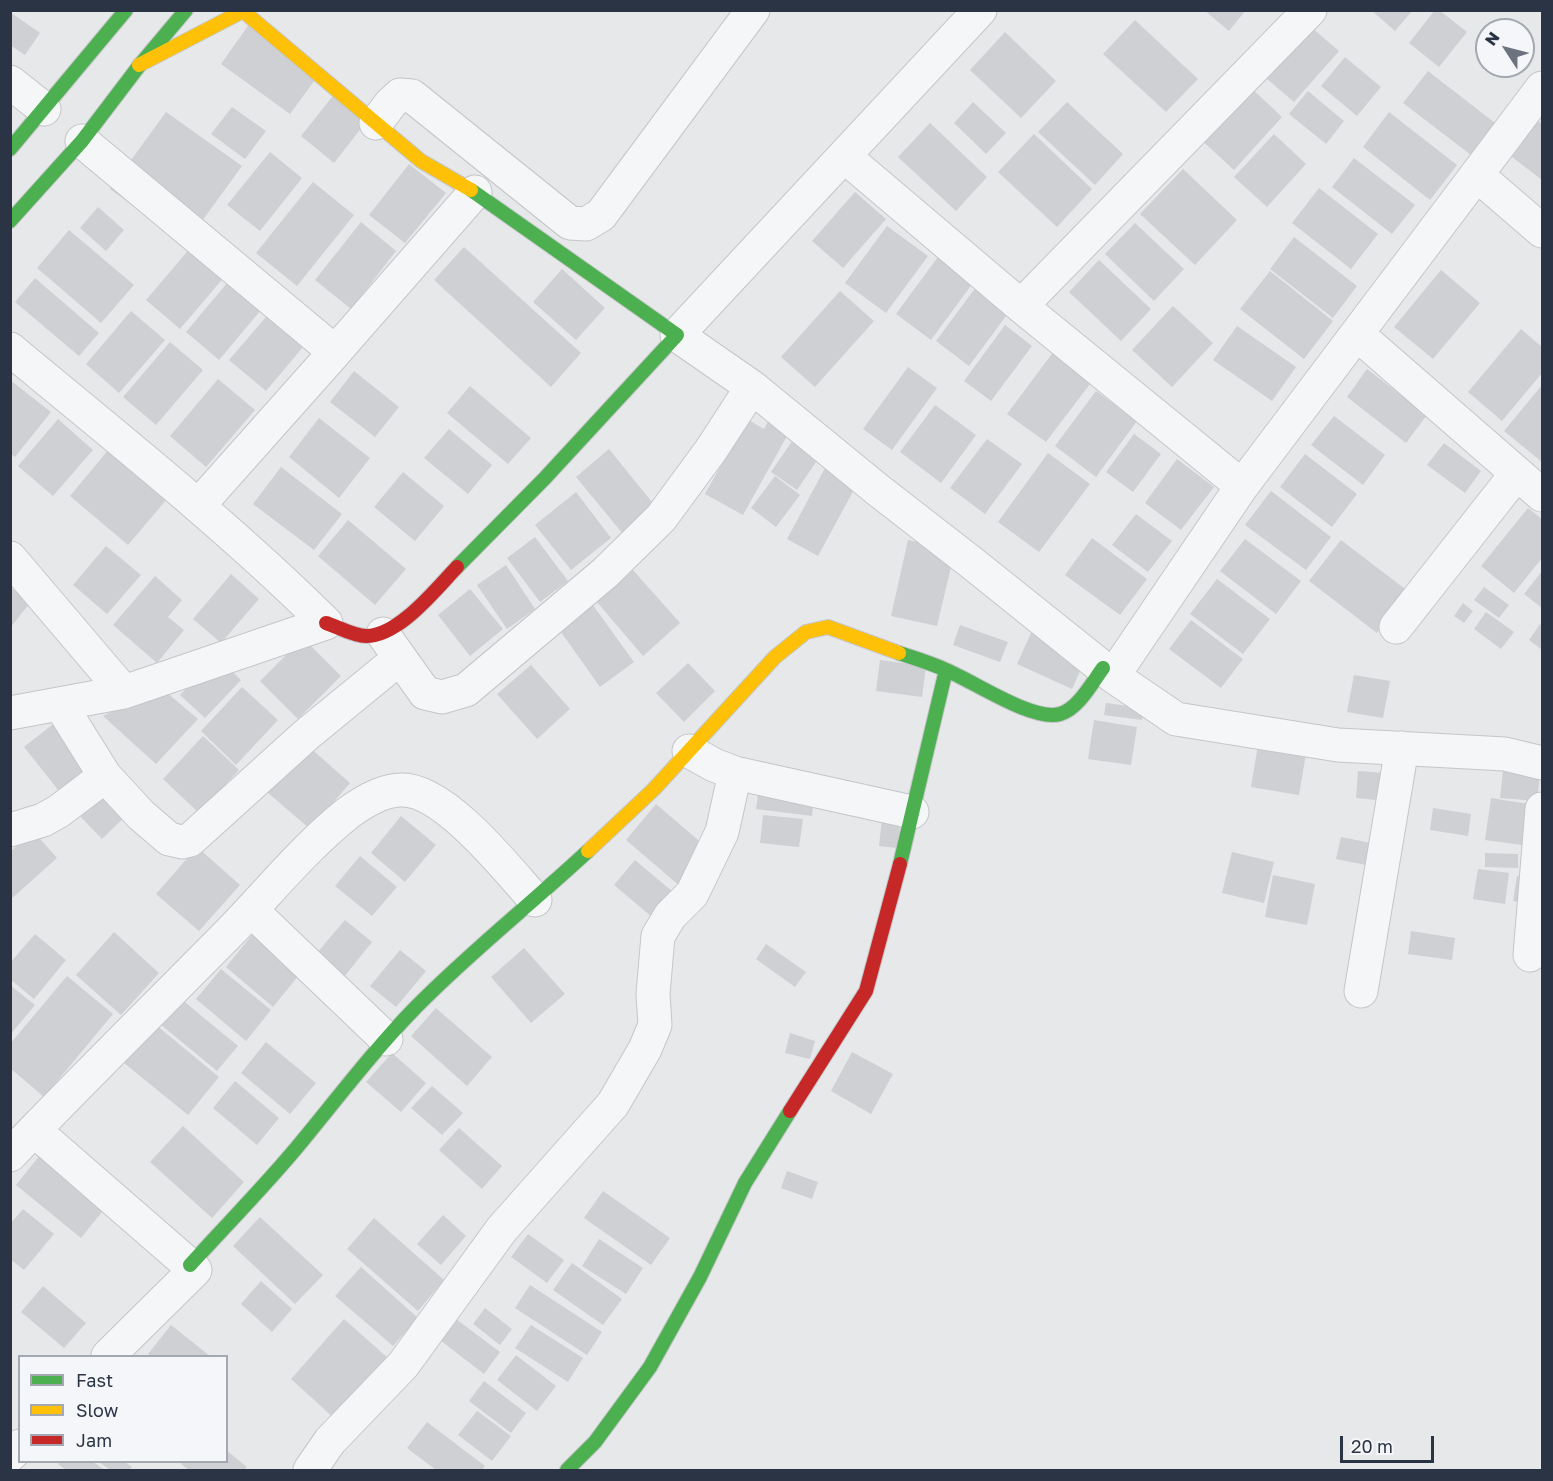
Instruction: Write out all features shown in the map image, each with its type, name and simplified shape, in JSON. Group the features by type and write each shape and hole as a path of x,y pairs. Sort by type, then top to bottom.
{"main road":[{"path":"10,149 126,10"},
{"path":"10,221 82,141 139,66 186,10"},
{"path":"139,66 243,11 422,161 475,192 677,336 537,487 414,611 392,646 326,623"},
{"path":"190,1265 302,1140 361,1066 416,1007 654,789 775,657 806,632 828,627 946,670 1027,710 1047,716 1061,714 1068,710 1108,672"},
{"path":"567,1470 595,1442 650,1367 700,1277 745,1183 866,991 890,908 946,670"}],"street":[{"path":"376,123 400,95 412,96 570,223 586,224 601,215 753,10"},
{"path":"980,10 677,336 752,387 1108,672 1176,719 1338,745 1505,754 1542,763"},
{"path":"1021,306 1310,10"},
{"path":"10,82 44,109"},
{"path":"1108,672 1242,486 1542,88"},
{"path":"82,141 334,352"},
{"path":"844,156 1021,306 1242,486"},
{"path":"1477,175 1542,231"},
{"path":"198,506 475,192"},
{"path":"1357,334 1542,495"},
{"path":"10,349 279,576 326,623 124,692 10,713"},
{"path":"60,704 105,776 141,815 169,839 182,842 190,840 306,735 392,646 425,693 442,697 465,690 605,573 661,519 711,450 752,387"},
{"path":"1396,627 1517,473"},
{"path":"10,558 124,692"},
{"path":"1361,991 1402,748"},
{"path":"689,751 714,765 735,773 912,812"},
{"path":"310,1470 330,1441 403,1365 502,1229 613,1104 645,1049 655,1025 653,994 658,936 670,916 692,894 722,832 735,773"},
{"path":"10,830 59,811 105,776"},
{"path":"10,1155 317,840 350,812 380,794 402,790 416,792 447,809 484,842 535,900"},
{"path":"1530,955 1538,913 1542,809"},
{"path":"251,910 386,1039"},
{"path":"34,1130 195,1270 109,1355"}],"building":[{"path":"1204,10 1246,10 1229,31"},
{"path":"1371,10 1413,10 1395,31"},
{"path":"1435,10 1439,10 1467,32 1439,67 1409,43"},
{"path":"10,12 40,33 25,55 10,45"},
{"path":"1135,20 1198,79 1166,112 1103,54"},
{"path":"1304,21 1339,51 1294,102 1259,72"},
{"path":"250,23 320,73 290,114 221,64"},
{"path":"1005,32 1056,81 1021,118 970,70"},
{"path":"1345,57 1381,87 1357,116 1321,86"},
{"path":"1428,71 1495,123 1471,155 1403,103"},
{"path":"1247,84 1282,117 1234,170 1198,137"},
{"path":"340,87 373,113 334,163 301,136"},
{"path":"1308,91 1344,121 1326,144 1289,114"},
{"path":"973,102 1006,133 986,154 954,123"},
{"path":"1067,102 1123,154 1095,185 1038,132"},
{"path":"232,107 266,131 245,159 211,134"},
{"path":"166,112 242,166 186,243 110,189"},
{"path":"1389,112 1457,165 1430,200 1363,147"},
{"path":"1538,121 1542,124 1542,180 1512,157"},
{"path":"930,123 987,177 956,211 898,157"},
{"path":"1034,134 1092,189 1057,227 998,172"},
{"path":"1274,134 1306,164 1267,207 1234,177"},
{"path":"270,152 302,178 260,231 227,205"},
{"path":"1354,158 1415,205 1392,234 1332,187"},
{"path":"409,164 446,193 405,243 369,215"},
{"path":"1183,169 1237,220 1195,265 1140,214"},
{"path":"313,182 354,215 297,286 256,253"},
{"path":"1319,188 1378,234 1351,269 1292,223"},
{"path":"855,192 886,219 843,268 812,241"},
{"path":"98,207 124,230 106,251 80,228"},
{"path":"361,222 396,251 351,309 315,280"},
{"path":"1135,223 1184,269 1154,301 1105,254"},
{"path":"887,226 928,256 886,313 845,283"},
{"path":"69,230 134,285 101,323 37,268"},
{"path":"203,233 237,262 180,329 146,300"},
{"path":"1294,237 1357,286 1333,318 1270,269"},
{"path":"464,247 581,353 551,387 434,280"},
{"path":"943,250 978,276 931,340 896,314"},
{"path":"1099,260 1151,309 1121,341 1069,292"},
{"path":"562,269 605,308 576,340 533,302"},
{"path":"238,270 271,298 219,360 186,332"},
{"path":"1441,270 1480,303 1433,359 1394,327"},
{"path":"1270,271 1333,321 1304,359 1240,309"},
{"path":"35,278 99,333 79,356 15,302"},
{"path":"976,287 1009,312 969,366 936,341"},
{"path":"840,291 874,321 815,387 781,357"},
{"path":"278,303 314,334 266,391 229,360"},
{"path":"1173,306 1213,343 1172,387 1132,350"},
{"path":"131,311 165,340 119,393 86,364"},
{"path":"1005,325 1032,346 991,401 964,381"},
{"path":"1237,326 1296,367 1272,401 1213,360"},
{"path":"1521,329 1542,347 1542,373 1502,421 1468,392"},
{"path":"170,342 203,370 156,425 123,397"},
{"path":"1054,351 1093,380 1046,442 1007,414"},
{"path":"908,367 937,388 892,450 863,429"},
{"path":"1367,369 1427,415 1406,443 1347,397"},
{"path":"354,371 399,407 375,437 330,402"},
{"path":"218,379 255,410 206,467 170,436"},
{"path":"10,380 51,412 15,457 10,453"},
{"path":"1542,385 1542,462 1504,431"},
{"path":"470,386 531,438 508,464 447,413"},
{"path":"1096,391 1137,421 1096,477 1055,446"},
{"path":"935,405 976,435 941,483 900,452"},
{"path":"771,416 792,427 743,515 705,494 747,419 764,429"},
{"path":"1334,416 1385,455 1363,485 1311,445"},
{"path":"319,418 370,458 339,498 289,457"},
{"path":"58,419 93,450 53,496 18,466"},
{"path":"449,429 492,465 468,494 424,458"},
{"path":"797,434 823,452 797,490 771,472"},
{"path":"1134,434 1161,454 1133,492 1106,472"},
{"path":"987,439 1022,464 985,514 950,488"},
{"path":"1444,443 1481,471 1465,493 1427,465"},
{"path":"109,449 167,499 128,545 70,496"},
{"path":"609,449 656,507 623,534 576,477"},
{"path":"1048,453 1090,484 1039,552 998,522"},
{"path":"1305,454 1357,494 1332,527 1280,487"},
{"path":"1177,459 1214,487 1181,530 1145,503"},
{"path":"281,467 342,514 314,550 253,504"},
{"path":"825,468 856,486 818,556 787,539"},
{"path":"403,472 444,506 415,541 374,507"},
{"path":"775,476 800,495 776,527 751,508"},
{"path":"1271,491 1331,537 1306,570 1245,525"},
{"path":"576,492 611,538 571,570 535,525"},
{"path":"1528,508 1542,519 1542,558 1514,593 1481,566"},
{"path":"1136,514 1172,541 1148,572 1112,545"},
{"path":"348,520 406,569 375,605 318,556"},
{"path":"535,537 568,581 540,602 507,558"},
{"path":"1092,538 1147,579 1120,615 1065,575"},
{"path":"1245,539 1301,581 1276,614 1220,571"},
{"path":"908,540 955,550 937,626 891,616"},
{"path":"1341,540 1409,592 1377,633 1309,581"},
{"path":"106,546 141,575 107,614 73,585"},
{"path":"506,565 535,609 507,629 477,585"},
{"path":"633,570 680,623 643,656 597,602"},
{"path":"1542,571 1542,608 1524,594"},
{"path":"231,574 259,599 221,643 193,619"},
{"path":"155,576 182,600 168,617 184,630 157,663 113,625"},
{"path":"1217,579 1270,619 1243,654 1190,614"},
{"path":"10,587 30,603 10,628"},
{"path":"1484,587 1509,605 1499,618 1474,600"},
{"path":"470,589 503,629 470,656 438,615"},
{"path":"590,601 634,662 600,687 556,625"},
{"path":"1463,603 1473,611 1464,623 1454,616"},
{"path":"1486,612 1514,632 1501,649 1474,629"},
{"path":"1191,620 1243,659 1221,688 1169,649"},
{"path":"1036,622 1091,647 1072,689 1017,664"},
{"path":"1540,624 1542,625 1541,649 1529,640"},
{"path":"960,625 1008,642 1000,662 953,645"},
{"path":"303,638 341,676 298,719 260,681"},
{"path":"216,656 241,680 205,718 180,695"},
{"path":"880,660 926,666 922,697 876,691"},
{"path":"688,663 715,691 684,722 656,693"},
{"path":"531,665 570,709 537,739 497,694"},
{"path":"1354,675 1390,681 1383,718 1347,712"},
{"path":"160,687 198,719 156,764 103,716"},
{"path":"242,687 278,720 236,765 201,731"},
{"path":"1106,703 1144,708 1142,720 1104,715"},
{"path":"71,710 105,754 59,791 24,747"},
{"path":"1094,720 1137,727 1131,765 1088,759"},
{"path":"1260,733 1308,742 1299,795 1251,787"},
{"path":"203,736 239,770 199,813 163,779"},
{"path":"307,745 350,783 310,829 267,792"},
{"path":"1503,770 1540,774 1537,801 1500,798"},
{"path":"1358,771 1399,774 1397,802 1356,798"},
{"path":"116,773 142,800 102,839 76,812"},
{"path":"760,780 815,787 812,816 756,809"},
{"path":"1491,798 1535,805 1529,846 1485,840"},
{"path":"884,800 903,802 897,848 879,846"},
{"path":"656,804 711,851 681,887 626,840"},
{"path":"1433,808 1471,814 1468,836 1430,830"},
{"path":"763,815 803,819 799,847 760,843"},
{"path":"401,816 436,845 405,882 371,853"},
{"path":"33,831 57,858 10,900 10,852"},
{"path":"1341,837 1371,843 1366,865 1336,859"},
{"path":"197,847 240,885 199,931 156,894"},
{"path":"1232,852 1274,862 1264,903 1222,893"},
{"path":"1485,853 1518,854 1518,868 1485,867"},
{"path":"360,856 397,887 372,916 335,886"},
{"path":"635,860 673,892 652,917 614,885"},
{"path":"1478,869 1509,873 1505,904 1473,899"},
{"path":"1273,875 1315,884 1307,925 1265,917"},
{"path":"1517,876 1533,878 1530,904 1513,901"},
{"path":"345,920 372,942 344,977 316,954"},
{"path":"256,930 304,969 273,1007 226,967"},
{"path":"1411,931 1455,938 1452,960 1408,954"},
{"path":"114,932 159,973 121,1015 76,975"},
{"path":"35,934 66,960 34,999 10,979 10,963"},
{"path":"766,944 806,972 795,987 756,959"},
{"path":"524,948 565,994 531,1023 491,977"},
{"path":"400,950 426,971 396,1007 370,986"},
{"path":"221,969 271,1010 246,1041 196,999"},
{"path":"67,976 113,1014 44,1097 10,1068 10,1044"},
{"path":"10,985 35,1005 10,1035"},
{"path":"181,999 238,1046 217,1071 160,1024"},
{"path":"436,1008 492,1057 467,1086 411,1036"},
{"path":"156,1025 219,1077 188,1115 124,1063"},
{"path":"790,1033 815,1041 810,1059 785,1053"},
{"path":"266,1042 316,1083 290,1114 241,1073"},
{"path":"852,1052 893,1074 871,1114 831,1091"},
{"path":"392,1053 426,1083 401,1112 366,1082"},
{"path":"235,1081 279,1118 257,1145 213,1108"},
{"path":"432,1086 463,1113 442,1135 411,1108"},
{"path":"183,1126 244,1182 212,1218 150,1162"},
{"path":"459,1128 502,1166 482,1189 439,1150"},
{"path":"44,1150 109,1203 81,1238 16,1185"},
{"path":"787,1171 818,1182 812,1199 781,1188"},
{"path":"603,1191 670,1238 651,1265 584,1218"},
{"path":"23,1209 54,1234 24,1270 10,1259 10,1224"},
{"path":"443,1215 466,1236 441,1265 417,1244"},
{"path":"260,1217 323,1275 295,1304 233,1246"},
{"path":"374,1218 444,1280 418,1311 347,1249"},
{"path":"528,1234 564,1260 547,1283 511,1257"},
{"path":"599,1239 643,1268 626,1294 582,1266"},
{"path":"572,1263 622,1299 603,1325 553,1290"},
{"path":"361,1267 418,1318 393,1346 335,1296"},
{"path":"261,1281 292,1309 272,1332 241,1304"},
{"path":"530,1285 602,1332 587,1355 515,1308"},
{"path":"43,1286 86,1323 64,1348 21,1312"},
{"path":"485,1308 512,1329 500,1345 473,1324"},
{"path":"344,1319 389,1359 336,1420 291,1379"},
{"path":"456,1319 500,1352 484,1374 440,1340"},
{"path":"171,1325 209,1355 150,1355 148,1354"},
{"path":"531,1325 583,1358 568,1382 515,1348"},
{"path":"516,1355 556,1386 537,1411 497,1380"},
{"path":"484,1381 526,1413 511,1433 469,1401"},
{"path":"477,1411 511,1436 492,1461 458,1435"},
{"path":"427,1422 485,1466 482,1470 436,1470 407,1448"},
{"path":"228,1452 247,1467 244,1470 189,1470 181,1464 228,1463"},
{"path":"94,1463 105,1470 66,1470 58,1464"},
{"path":"100,1463 126,1463 132,1467 129,1470 110,1470"}],"traffic: fast":[{"path":"10,149 126,10"},
{"path":"10,221 82,141 139,66 186,10"},
{"path":"457,567 545,478 677,335 471,190"},
{"path":"899,653 958,675 1019,706 1048,715 1060,714 1073,707 1103,668"},
{"path":"900,864 946,670"},
{"path":"190,1265 276,1172 372,1056 416,1007 588,851"},
{"path":"567,1470 595,1442 650,1367 700,1277 745,1183 790,1111"}],"traffic: slow":[{"path":"139,65 243,11 421,161 471,190"},
{"path":"588,851 654,789 775,657 806,632 828,627 899,653"}],"traffic: jam":[{"path":"326,623 361,636 379,634 404,620 416,610 457,567"},
{"path":"790,1111 866,991 900,864"}]}
